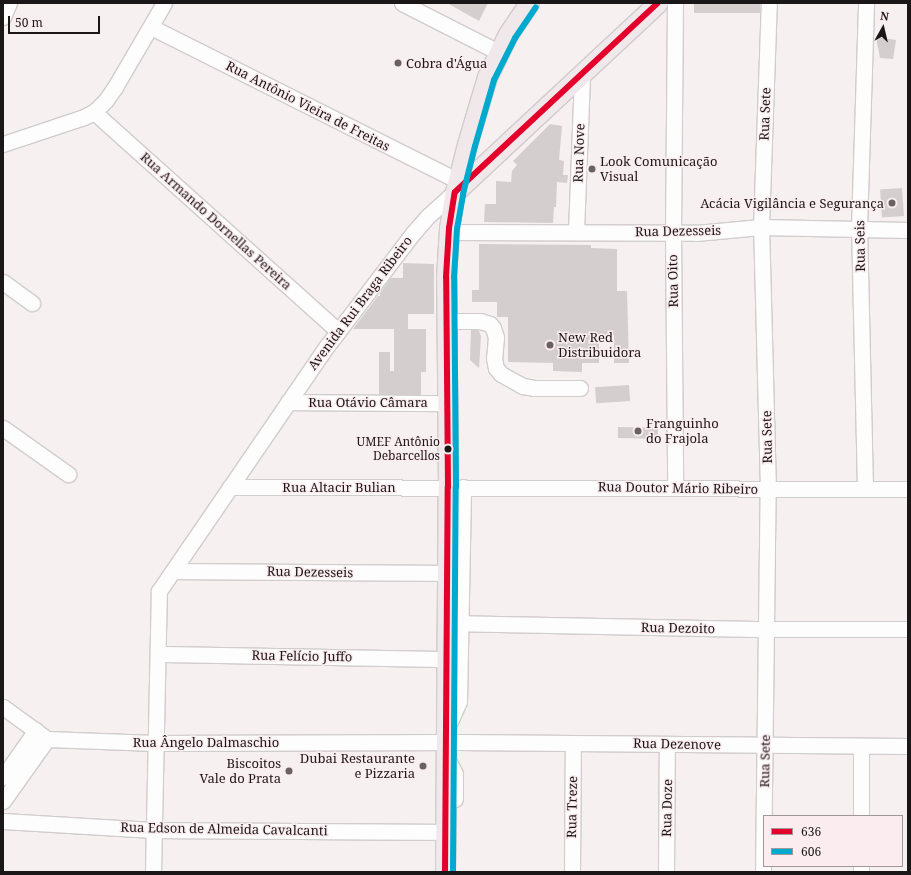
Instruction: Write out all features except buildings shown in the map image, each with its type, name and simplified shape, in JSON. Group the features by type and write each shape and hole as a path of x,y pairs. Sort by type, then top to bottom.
{"main road":[{"path":"445,872 447,659 454,623 448,573 456,487 448,403 448,232 477,110 498,52 514,24 529,3"},
{"path":"459,186 658,3"}],"street":[{"path":"3,17 9,3"},
{"path":"3,144 94,112 106,100 115,87 152,27 164,3"},
{"path":"402,3 498,52"},
{"name":"Rua Oito","path":"675,3 673,233 675,487"},
{"name":"Rua Sete","path":"764,815 768,629 768,490 761,227 769,3"},
{"name":"Rua Seis","path":"865,489 860,228 866,3"},
{"name":"Rua Antônio Vieira de Freitas","path":"152,27 459,186"},
{"name":"Rua Nove","path":"576,232 582,73"},
{"name":"Rua Armando Dornellas Pereira","path":"94,112 338,331"},
{"name":"Avenida Rui Braga Ribeiro","path":"158,654 159,591 338,331 414,232 459,186"},
{"name":"Rua Dezesseis","path":"448,232 696,233 761,227 908,230"},
{"path":"3,282 32,303"},
{"path":"447,321 480,321 490,324 496,337 494,358 496,368 501,374 522,386 534,388 580,388"},
{"name":"Rua Otávio Câmara","path":"288,402 448,403"},
{"path":"3,428 68,474"},
{"name":"Rua Altacir Bulian","path":"230,487 456,487"},
{"path":"453,872 455,774 446,742 459,701 454,623 456,487"},
{"name":"Rua Doutor Mário Ribeiro","path":"456,487 675,487 768,490 908,489"},
{"name":"Rua Dezesseis","path":"173,571 448,573"},
{"name":"Rua Dezoito","path":"454,623 768,629 908,629"},
{"path":"153,872 158,654"},
{"name":"Rua Felício Juffo","path":"158,654 447,659"},
{"path":"3,707 41,734"},
{"path":"3,777 41,734"},
{"path":"3,801 41,734"},
{"name":"Rua Ângelo Dalmaschio","path":"41,734 155,743 446,742"},
{"name":"Rua Dezenove","path":"446,742 765,746 908,746"},
{"name":"Rua Treze","path":"572,872 573,743"},
{"name":"Rua Doze","path":"666,872 667,744"},
{"path":"861,746 861,815"},
{"name":"Rua Edson de Almeida Cavalcanti","path":"3,821 153,830 445,832"}],"transit line":[{"name":"636","path":"455,192 658,3"},
{"name":"606","path":"453,872 456,487 454,277 457,229 463,194 494,80 515,38 536,7"},
{"name":"636","path":"445,872 448,487 446,277 449,228 455,192"}],"place":[{"name":"Cobra d'Água","path":"398,63"},
{"name":"Look Comunicação Visual","path":"592,169"},
{"name":"Acácia Vigilância e Segurança","path":"892,203"},
{"name":"New Red Distribuidora","path":"550,345"},
{"name":"Franguinho do Frajola","path":"638,431"},
{"name":"UMEF Antônio Debarcellos","path":"448,449"},
{"name":"Dubai Restaurante e Pizzaria","path":"423,766"},
{"name":"Biscoitos Vale do Prata","path":"289,771"}]}
